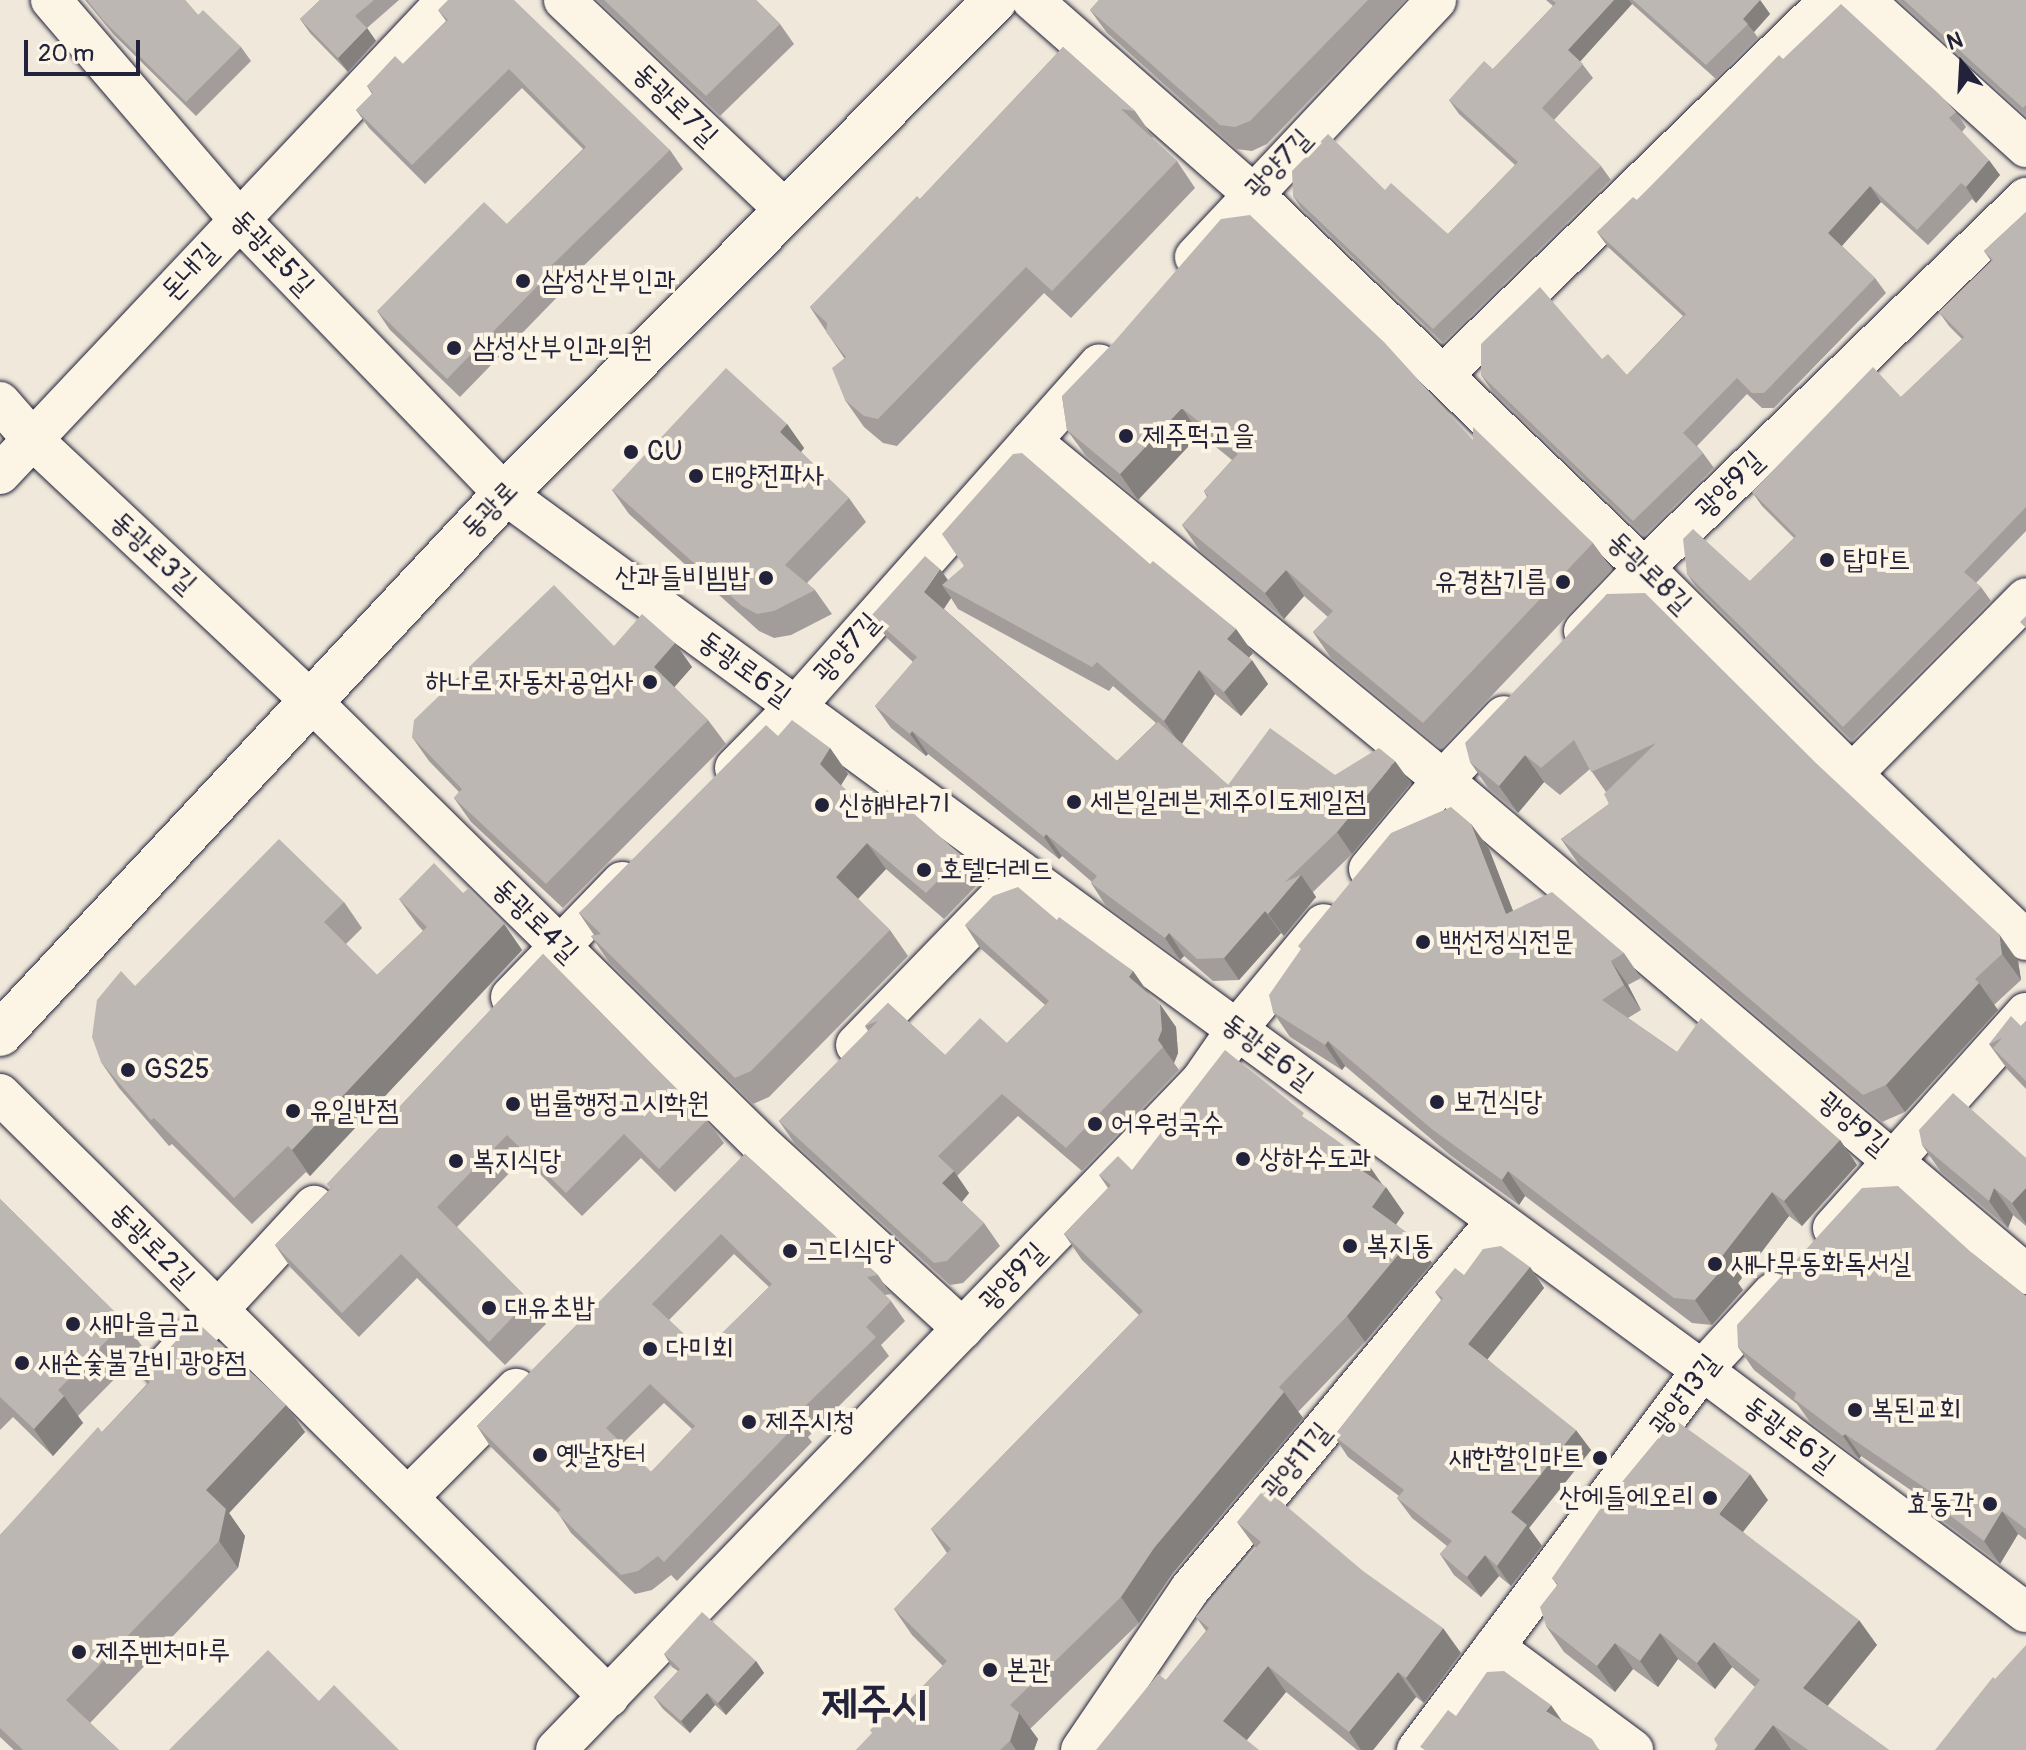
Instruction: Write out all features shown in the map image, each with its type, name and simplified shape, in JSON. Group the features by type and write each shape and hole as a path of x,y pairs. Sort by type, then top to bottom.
{"main road":[{"name":"동광로","path":"0,1034 505,494 995,0"}],"street":[{"name":"동광로5길","path":"51,0 239,219 505,494"},
{"name":"돈내길","path":"0,474 447,0"},
{"name":"동광로7길","path":"564,0 786,211"},
{"name":"동광로8길","path":"1032,0 1252,193 2026,940"},
{"name":"광양7길","path":"1168,287 1252,193 1436,0"},
{"path":"1443,375 1830,0"},
{"path":"1864,0 2026,147"},
{"name":"광양9길","path":"1559,657 1644,568 2026,198"},
{"name":"광양7길","path":"705,798 795,707 1126,334"},
{"name":"동광로3길","path":"0,402 33,440 310,700"},
{"path":"1031,441 1443,780"},
{"name":"동광로6길","path":"505,494 1702,1370 2026,1612"},
{"path":"1852,774 2026,598"},
{"name":"광양9길","path":"556,1750 1201,1081 1237,1029 1443,780 1528,690"},
{"name":"동광로4길","path":"310,700 760,1143 963,1329"},
{"name":"광양9길","path":"1443,780 1895,1160"},
{"path":"484,1025 649,854"},
{"path":"825,1076 1022,873"},
{"name":"광양13길","path":"1417,1750 1702,1370 2026,1013"},
{"name":"동광로2길","path":"0,1094 609,1697"},
{"path":"1895,1160 2026,1274"},
{"path":"144,1390 334,1185"},
{"name":"광양11길","path":"1081,1750 1190,1589 1497,1220"},
{"path":"408,1497 540,1364"},
{"path":"1494,1647 1633,1750"}],"building":[{"path":"87,0 185,0 198,15 203,10 241,47 186,102 104,21"},
{"path":"320,0 374,0 355,16 367,28 338,58 300,19"},
{"path":"448,0 514,0 670,150 551,266 554,269 447,379 377,311 484,202 507,224 586,147 509,69 412,165 356,110 373,93 367,86 395,56 403,64 448,20 438,10"},
{"path":"604,0 756,0 780,24 706,96"},
{"path":"1099,0 1368,0 1250,121 1235,127 1220,125 1090,10"},
{"path":"1552,0 1614,0 1568,50 1583,64 1542,108 1601,166 1433,329 1293,196 1292,171 1328,134 1385,190 1391,183 1448,234 1518,162 1449,100 1484,61 1493,69 1556,3"},
{"path":"1633,0 1760,0 1743,19 1748,24 1706,65"},
{"path":"1904,0 2026,0 2026,105 2023,108"},
{"path":"1841,4 1939,94 1956,112 1949,118 1989,160 1966,187 1961,183 1917,230 1870,186 1828,233 1875,278 1764,393 1752,393 1737,378 1683,433 1703,453 1633,521 1481,375 1481,344 1540,287 1602,359 1608,354 1627,375 1686,314 1597,232 1633,197 1637,200 1779,55 1783,59"},
{"path":"1063,47 1135,111 1121,109 1177,161 1052,291 1026,267 878,419 864,416 845,400 832,368 846,357 826,332 827,323 810,307 917,196 920,199"},
{"path":"2026,212 2026,507 1964,572 1981,587 1843,727 1687,574 1683,539 1693,529 1750,581 1796,536 1752,492 1873,367 1901,397 1964,337 1939,312 1993,260 1984,251"},
{"path":"1250,215 1384,342 1473,440 1473,427 1593,543 1423,723 1313,632 1333,611 1286,570 1265,593 1182,525 1208,496 1204,491 1238,454 1182,408 1120,474 1067,430 1062,396 1114,342 1221,219"},
{"path":"726,368 787,424 780,432 849,498 785,565 815,590 774,611 757,614 742,606 612,490"},
{"path":"1022,453 1150,564 1153,561 1236,629 1227,639 1252,660 1224,692 1199,670 1164,721 1097,662 1092,667 942,585 964,566 942,534 1013,454"},
{"path":"925,556 940,569 924,592 1117,761 1158,722 1228,785 1270,728 1335,775 1379,748 1395,761 1337,832 1285,882 1301,875 1268,914 1265,911 1224,958 1197,959 1169,933 1165,938 1091,883 1097,876 1046,834 1044,837 912,731 910,734 875,706 917,657 871,616"},
{"path":"554,585 614,646 642,614 675,643 654,667 708,720 546,884 454,798 462,789 412,737 414,720"},
{"path":"1645,593 1817,764 1999,934 2002,954 1975,979 1979,983 1886,1085 1863,1095 1561,839 1609,804 1604,794 1656,743 1591,772 1574,740 1541,768 1525,755 1499,786 1470,762 1465,743 1607,594"},
{"path":"792,720 830,748 820,764 867,812 887,790 962,856 926,893 867,843 836,877 890,930 751,1071 735,1078 591,936 601,934 579,913 766,725 778,736"},
{"path":"1451,807 1471,824 1506,914 1552,892 1624,953 1611,961 1624,985 1602,1000 1677,1052 1701,1018 1840,1140 1784,1201 1772,1192 1719,1260 1726,1265 1695,1300 1674,1298 1508,1171 1502,1180 1433,1130 1328,1041 1325,1045 1273,1012 1269,995 1301,949 1298,946 1391,833"},
{"path":"279,839 344,902 324,922 377,975 427,927 399,899 434,863 463,893 469,888 504,924 292,1150 288,1146 234,1198 154,1118 151,1120 101,1062 92,1037 97,1000 121,971 135,986"},
{"path":"1018,887 1057,920 1059,917 1133,971 1129,977 1160,1004 1162,1030 1158,1040 1163,1047 1066,1148 1002,1094 938,1156 954,1171 942,1183 984,1223 947,1261 934,1263 779,1121 878,1021 865,1026 888,1003 945,1055 980,1018 1007,1043 1049,1001 965,925 993,896"},
{"path":"543,954 707,1120 659,1169 624,1134 566,1193 507,1135 437,1207 529,1300 489,1342 401,1254 342,1313 275,1245 332,1188 327,1184"},
{"path":"2011,1016 2021,1026 2026,1021 2026,1081 1993,1048 2002,1038 1989,1044"},
{"path":"1225,1050 1304,1113 1302,1116 1366,1161 1360,1169 1386,1187 1372,1207 1413,1237 1347,1316 1279,1387 1284,1392 1154,1548 1121,1597 1010,1705 1019,1713 1010,1741 1000,1750 856,1750 872,1733 870,1730 890,1711 895,1715 947,1661 894,1609 951,1549 931,1529 1143,1311 1064,1234 1111,1185 1099,1175 1118,1156 1132,1170"},
{"path":"1953,1093 2026,1158 2026,1188 2012,1203 1994,1188 1989,1201 1922,1145 1919,1130"},
{"path":"745,1154 878,1275 867,1277 891,1301 866,1327 876,1337 793,1418 798,1423 664,1562 658,1556 638,1571 621,1575 557,1513 561,1510 477,1426","holes":["721,1234 772,1284 703,1352 652,1304","650,1384 695,1426 651,1472 606,1428"]},
{"path":"1898,1186 1972,1253 2026,1296 2026,1529 2002,1511 1984,1541 1928,1499 1931,1492 1845,1434 1843,1436 1794,1399 1796,1393 1738,1347 1737,1325 1862,1188"},
{"path":"0,1199 125,1322 58,1390 64,1396 34,1429 0,1397"},
{"path":"1501,1246 1530,1267 1468,1344 1576,1430 1511,1512 1527,1525 1497,1566 1485,1555 1467,1577 1440,1554 1452,1541 1397,1498 1404,1490 1334,1436 1443,1298 1435,1292 1455,1268 1464,1275 1483,1249"},
{"name":"제주벤처마루","path":"195,1320 286,1405 206,1490 226,1509 219,1541 66,1700 119,1750 23,1750 0,1728 0,1535 98,1427 102,1432 150,1382 144,1376"},
{"path":"1674,1419 1750,1474 1719,1514 1859,1620 1803,1688 1889,1750 1808,1750 1773,1725 1754,1750 1715,1750 1718,1746 1714,1739 1760,1680 1714,1642 1697,1663 1660,1633 1640,1661 1615,1643 1597,1666 1546,1626 1540,1607 1558,1584 1552,1578 1603,1505"},
{"path":"1265,1488 1363,1571 1443,1628 1406,1678 1398,1672 1349,1732 1268,1666 1223,1721 1259,1750 1096,1750 1158,1674 1166,1680 1209,1628 1196,1617 1261,1542 1237,1522"},
{"path":"702,1612 756,1661 718,1703 707,1693 681,1721 654,1697 680,1669 664,1654"},
{"path":"2026,1645 2026,1750 1935,1750 1993,1677 1995,1679"},
{"path":"268,1650 319,1701 334,1685 399,1750 169,1750"},
{"path":"1504,1671 1551,1705 1546,1711 1592,1739 1599,1750 1425,1750 1420,1747 1448,1710 1456,1716 1487,1672"}],"place":[{"name":"삼성산부인과","path":"523,281"},
{"name":"삼성산부인과의원","path":"454,348"},
{"name":"제주떡고을","path":"1126,436"},
{"name":"CU","path":"631,452"},
{"name":"대양전파사","path":"696,476"},
{"name":"탑마트","path":"1827,560"},
{"name":"산과들비빔밥","path":"766,578"},
{"name":"유경참기름","path":"1563,582"},
{"name":"하나로 자동차공업사","path":"650,682"},
{"name":"세븐일레븐 제주이도제일점","path":"1074,802"},
{"name":"신해바라기","path":"822,805"},
{"name":"호텔더레드","path":"924,870"},
{"name":"백선정식전문","path":"1423,942"},
{"name":"GS25","path":"128,1070"},
{"name":"보건식당","path":"1437,1102"},
{"name":"법률행정고시학원","path":"513,1104"},
{"name":"유일반점","path":"293,1111"},
{"name":"어우렁국수","path":"1095,1124"},
{"name":"상하수도과","path":"1243,1159"},
{"name":"복지식당","path":"456,1161"},
{"name":"복지동","path":"1350,1246"},
{"name":"그디식당","path":"790,1251"},
{"name":"새나무동화독서실","path":"1715,1264"},
{"name":"대유초밥","path":"489,1308"},
{"name":"새마을금고","path":"73,1324"},
{"name":"다미회","path":"650,1349"},
{"name":"새손숯불갈비 광양점","path":"22,1363"},
{"name":"복된교회","path":"1855,1410"},
{"name":"제주시청","path":"749,1422"},
{"name":"옛날장터","path":"540,1455"},
{"name":"새한할인마트","path":"1600,1458"},
{"name":"산에들에오리","path":"1710,1498"},
{"name":"효동각","path":"1990,1504"},
{"name":"제주벤처마루","path":"79,1652"},
{"name":"본관","path":"990,1670"}],"district":[{"name":"제주시","path":"874,1705"}]}
